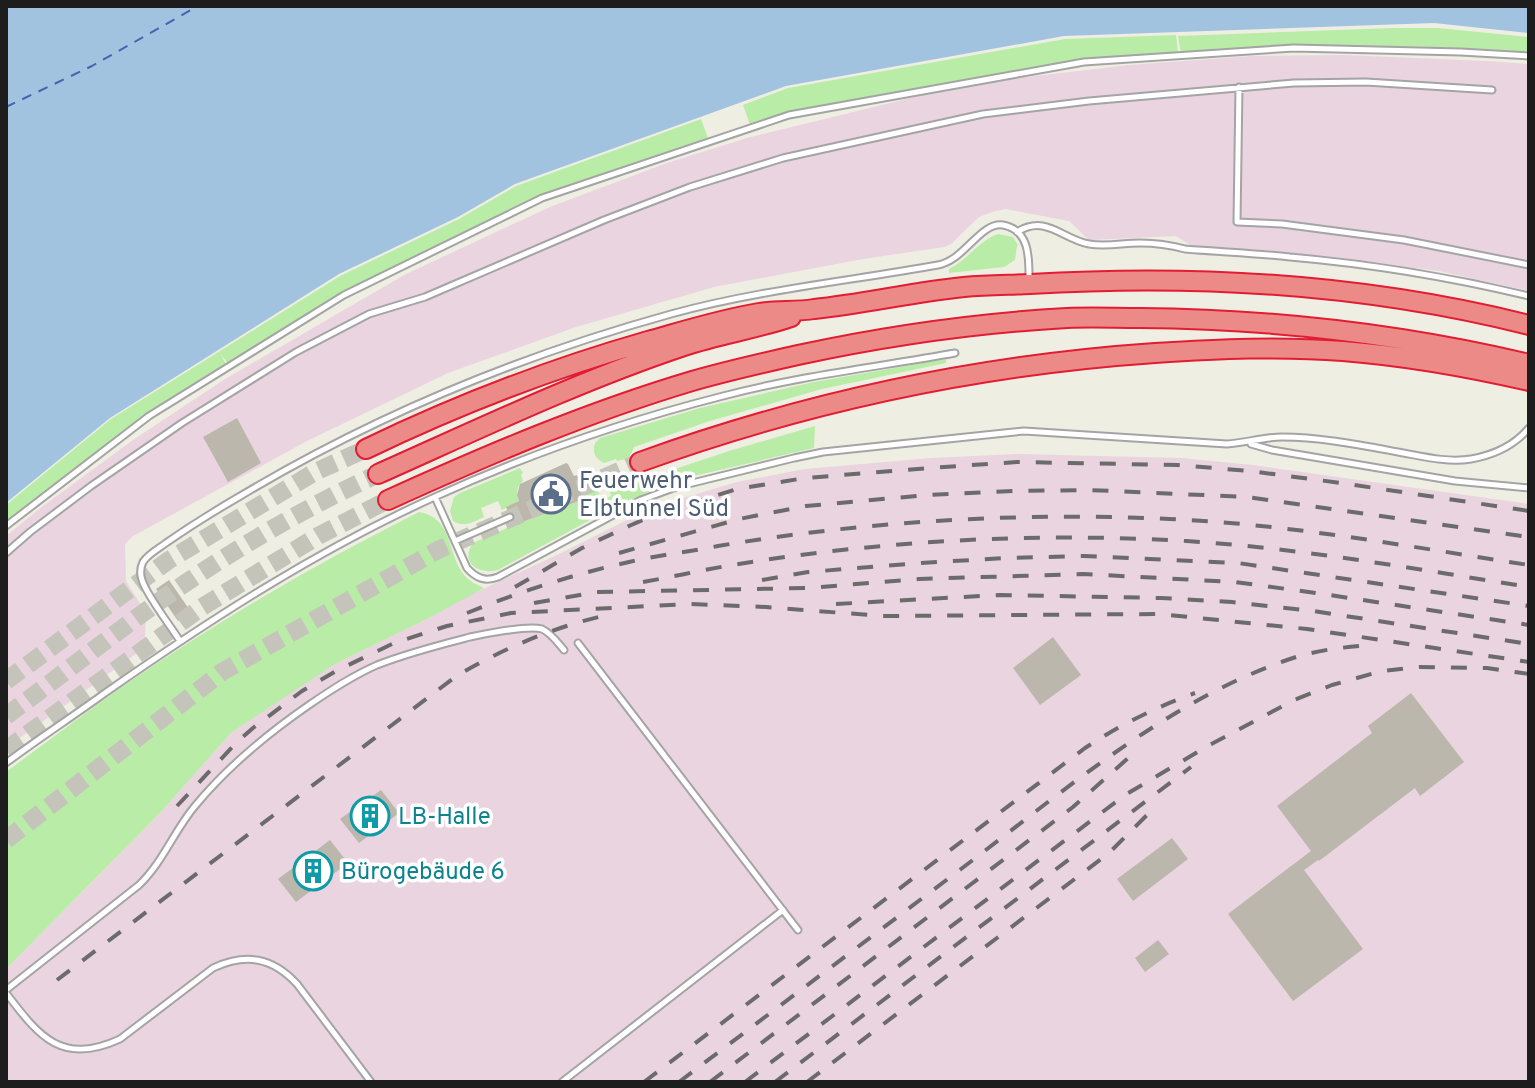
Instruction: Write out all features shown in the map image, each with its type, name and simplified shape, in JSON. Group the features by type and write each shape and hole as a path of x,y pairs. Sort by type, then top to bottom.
{"highway":[{"path":"366,449 469,402 564,366 666,336 761,312 813,310 940,290 1111,279 1214,281 1377,296 1529,325"},
{"path":"378,474 619,369 687,345 762,327 813,310"},
{"path":"388,500 507,448 692,381 845,346 967,327 1068,318 1253,321 1437,345 1529,364"},
{"path":"1186,319 1342,351"},
{"path":"640,462 722,433 903,387 1017,367 1128,355 1268,347 1342,351 1437,363 1529,381"}],"lane":[{"path":"6,526 149,416 344,295 542,198 789,115 1084,62 1294,48 1529,56"},
{"path":"6,553 91,486 169,432 296,352 369,314 425,297 676,192 783,158 983,114 1089,101 1294,83 1366,82 1492,90"},
{"path":"1239,87 1237,222 1282,224 1404,240 1529,265"},
{"path":"180,641 143,584 140,571 144,560 194,524 247,492 368,427 442,393 525,361 672,314 766,293 942,264 961,254 987,228 999,225 1017,232 1024,240 1029,252 1029,284"},
{"path":"1017,232 1027,227 1041,226 1087,244 1170,245 1377,267 1453,279 1529,296"},
{"path":"6,763 228,609 313,559 435,497 518,461 624,424 725,395 850,369 955,353"},
{"path":"435,497 467,568 473,575 486,580 664,491 823,452 1024,431 1192,442 1246,443 1279,437 1469,460 1500,451 1529,428"},
{"path":"1246,443 1455,481 1529,488"},
{"path":"455,541 510,517"},
{"path":"371,1082 297,984 287,973 264,961 228,961 213,968 120,1039 87,1049 69,1049 51,1043 29,1023 6,991 139,885 152,872 180,825 233,765 278,726 342,682 377,665 480,635 540,629 552,636 564,650"},
{"path":"578,643 798,930"},
{"path":"562,1082 783,910"}],"shaded area":[{"path":"1344,55 1529,64 1529,291 1439,271 1264,250 1194,247 1176,236 1089,240 1069,221 1006,209 979,217 944,247 714,287 576,327 448,373 307,441 133,536 125,544 126,581 146,613 145,641 140,651 6,748 6,536 133,440 225,379 406,274 550,207 667,163 747,138 923,95 1018,78 1129,65 1252,56"},
{"path":"1017,454 1181,458 1253,465 1529,504 1529,1082 6,1082 6,969 160,813 232,732 335,664 459,600 653,507 737,482 805,469"}],"green space":[{"path":"1438,28 1529,37 1529,52 1355,46 1181,54 1178,36"},
{"path":"1176,35 1178,53 1081,60 813,107 750,125 743,105 788,88 1065,39"},
{"path":"701,119 708,138 541,195 357,285 228,364 220,353 227,366 149,414 6,524 6,505 111,419 340,276 459,219 516,186"},
{"path":"998,234 1013,237 1018,245 1015,260 1004,267 949,273 949,269"},
{"path":"946,359 946,363 822,389 710,421 634,447 629,458 604,463 594,452 595,443 600,438 700,408 814,382"},
{"path":"815,426 814,448 656,488 498,570 484,571 470,562 468,556 473,543 587,498 585,493 597,489 602,500 611,496 609,488 635,474 645,479"},
{"path":"520,468 523,481 517,491 519,501 502,510 498,501 481,508 484,517 469,524 453,521 450,511 454,497"},
{"path":"419,512 439,522 460,569 469,580 484,588 335,664 232,732 160,813 6,969 6,772 119,689 191,641 303,573"}],"water":[{"path":"6,6 1529,6 1529,33 1434,23 1064,36 786,86 515,184 458,217 339,274 110,418 6,503"}],"building":[{"path":"237,418 261,463 228,482 203,437"},
{"name":"Feuerwehr Elbtunnel Süd","path":"566,463 574,476 588,478 591,486 590,491 585,493 587,498 514,525 506,507 519,501 520,484"},
{"path":"169,580 191,612 178,621 156,589"},
{"path":"1053,637 1081,675 1040,705 1013,668"},
{"path":"1411,693 1464,762 1420,796 1415,788 1304,870 1363,949 1293,1001 1228,914 1311,851 1277,806 1372,733 1368,726"},
{"name":"LB-Halle","path":"381,790 399,813 359,843 340,819"},
{"path":"1172,838 1188,859 1133,901 1117,879"},
{"name":"Bürogebäude 6","path":"330,840 348,863 296,902 278,879"},
{"path":"1158,940 1169,954 1145,972 1135,958"}],"ferry route":[{"path":"6,107 92,66 198,6"}],"tunnel":[{"path":"6,681 169,560 315,472 366,449"},
{"path":"6,840 222,672 438,550 640,462"},
{"path":"6,716 141,614 210,567 304,511 378,474"},
{"path":"6,750 202,607 318,536 388,500"}],"railway":[{"path":"515,587 582,548 629,526 737,489 805,478 930,468 1017,462 1178,465 1250,471 1529,511"},
{"path":"619,553 739,519 806,506 1013,491 1089,490 1247,497 1529,537"},
{"path":"467,613 567,578 651,557 774,537 943,520 1113,517 1214,522 1350,537 1529,565"},
{"path":"643,582 797,555 903,544 1009,538 1115,538 1259,547 1529,587"},
{"path":"762,580 808,572 921,563 1084,556 1238,563 1529,606"},
{"path":"534,603 597,592 808,588 919,579 1083,574 1235,582 1529,625"},
{"path":"836,604 1000,595 1232,602 1313,611 1529,644"},
{"path":"177,806 253,728 302,691 336,671 394,643 447,626 511,613 691,604 882,616 1159,614 1307,629 1529,662"},
{"path":"57,980 455,677 526,641 603,616"},
{"path":"679,1082 1078,779 1160,722 1203,697 1293,658 1331,649 1371,645"},
{"path":"745,1082 1125,795 1294,700 1382,671 1419,667 1487,668 1529,674"},
{"path":"644,1082 1085,748 1138,717 1195,693"},
{"path":"710,1082 1073,807 1135,752"},
{"path":"775,1082 1191,767"},
{"path":"807,1082 1109,853 1155,807"}],"place":[{"name":"Feuerwehr Elbtunnel Süd","path":"551,494"},
{"name":"LB-Halle","path":"370,816"},
{"name":"Bürogebäude 6","path":"313,871"}]}
